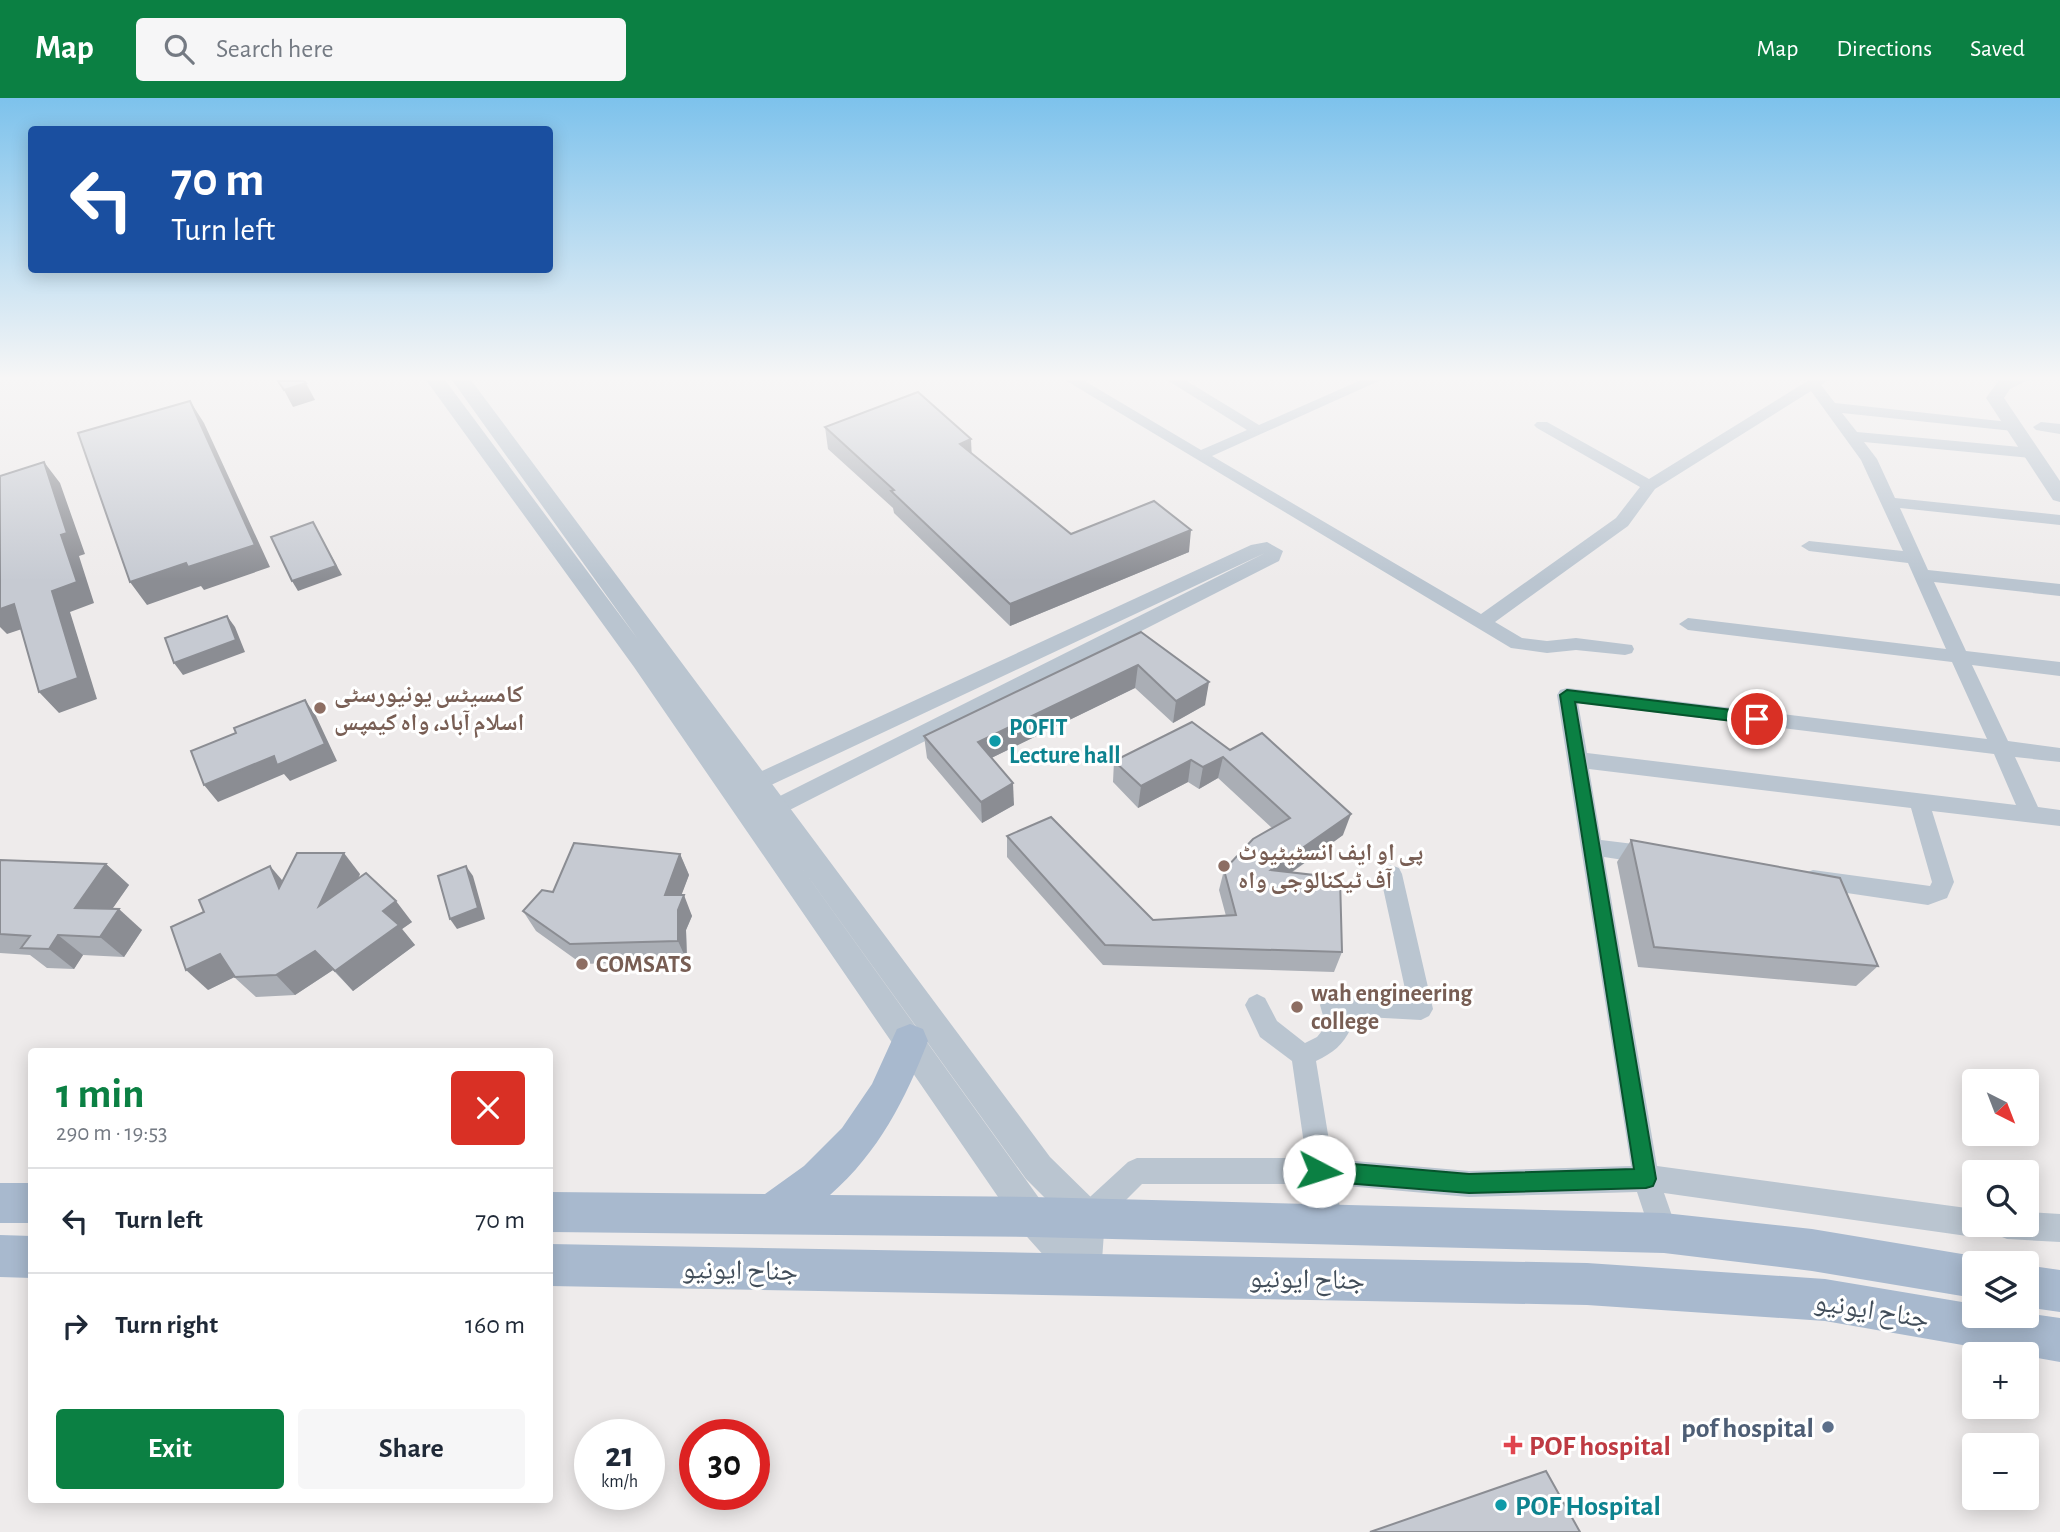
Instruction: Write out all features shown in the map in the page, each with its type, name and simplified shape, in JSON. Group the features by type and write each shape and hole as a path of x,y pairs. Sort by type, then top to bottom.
{"main road":[{"path":"769,1215 805,1192 848,1154 877,1114 922,1033"},
{"path":"0,1203 28,1203"},
{"name":"جناح ایونیو","path":"553,1212 1088,1218 1664,1233 1812,1250 1962,1275"},
{"path":"0,1256 28,1257"},
{"name":"جناح ایونیو","path":"553,1265 1587,1283 1825,1300 2060,1340"},
{"path":"2039,1288 2060,1291"}],"street":[{"path":"485,447 746,787"},
{"path":"508,447 922,1033 1032,1217 1084,1275"},
{"path":"1185,447 1518,645 1547,647 1576,644 1625,649"},
{"path":"1200,456 1220,447"},
{"path":"1580,447 1649,486"},
{"path":"1481,623 1622,522 1649,486 1712,447"},
{"path":"1860,447 1869,458 2031,814"},
{"path":"1967,447 2031,453"},
{"path":"2027,447 2060,496"},
{"path":"1888,502 2060,520"},
{"path":"1809,545 1917,567 2060,590"},
{"path":"746,787 1257,549 1267,547 1274,551 1273,557 764,813"},
{"path":"1688,624 2060,668"},
{"path":"1664,1233 1646,1179 1567,695 2060,755"},
{"path":"1579,760 2060,818"},
{"path":"1794,876 1928,896 1939,892 1943,881 1919,801"},
{"path":"1593,847 1673,859"},
{"path":"1303,1055 1326,1045 1339,1028 1332,1005 1421,1009 1391,874"},
{"path":"1257,1005 1261,1022 1282,1042 1303,1055"},
{"path":"922,1033 1038,1168 1088,1218"},
{"path":"1303,1055 1329,1225"},
{"path":"1084,1275 1088,1218 1137,1171 1319,1171 1469,1184 1646,1179 1962,1221"},
{"path":"2039,1227 2060,1228"}],"building":[{"path":"83,447 211,447 255,545 188,567 186,563 130,582"},
{"path":"847,447 964,447 1071,534 1154,501 1191,530 1010,604 891,491 894,490"},
{"path":"44,462 67,533 61,535 77,582 52,591 78,678 39,692 14,604 0,609 0,476"},
{"path":"313,522 336,566 292,581 271,537"},
{"path":"227,616 236,640 174,663 165,638"},
{"path":"1141,632 1209,682 1176,701 1138,665 978,742 1013,783 981,802 924,736"},
{"path":"305,700 325,744 277,765 274,756 204,785 191,751 236,733 234,728"},
{"path":"1192,722 1230,750 1262,733 1351,814 1271,870 1340,878 1342,952 1105,945 1007,836 1051,817 1153,920 1236,915 1224,870 1253,839 1290,818 1223,757 1203,767 1191,760 1141,786 1114,761"},
{"path":"1631,840 1840,878 1878,966 1654,947"},
{"path":"574,843 680,854 665,895 684,895 678,910 678,941 570,944 523,911 542,890 553,892"},
{"path":"297,853 344,853 319,906 366,873 396,901 383,911 399,925 335,971 315,951 276,975 235,977 220,954 186,970 171,927 204,912 199,900 270,866 279,888"},
{"path":"0,860 106,864 75,908 119,909 100,937 58,935 49,949 21,948 30,936 0,934"},
{"path":"466,866 478,908 450,919 438,876"},
{"name":"POF Hospital","path":"1546,1471 1580,1532 1370,1532"}],"place":[{"name":"کامسیٹس یونیورسٹی اسلام آباد، واہ کیمپس","path":"320,708"},
{"name":"POFIT Lecture hall","path":"995,741"},
{"name":"پی او ایف انسٹیٹیوٹ آف ٹیکنالوجی واہ","path":"1224,866"},
{"name":"COMSATS","path":"582,964"},
{"name":"wah engineering college","path":"1297,1007"},
{"name":"pof hospital","path":"1828,1427"},
{"name":"POF hospital","path":"1513,1445"},
{"name":"POF Hospital","path":"1501,1505"}],"route":[{"path":"1319,1171 1469,1184 1646,1179 1567,695 1757,719"}]}
